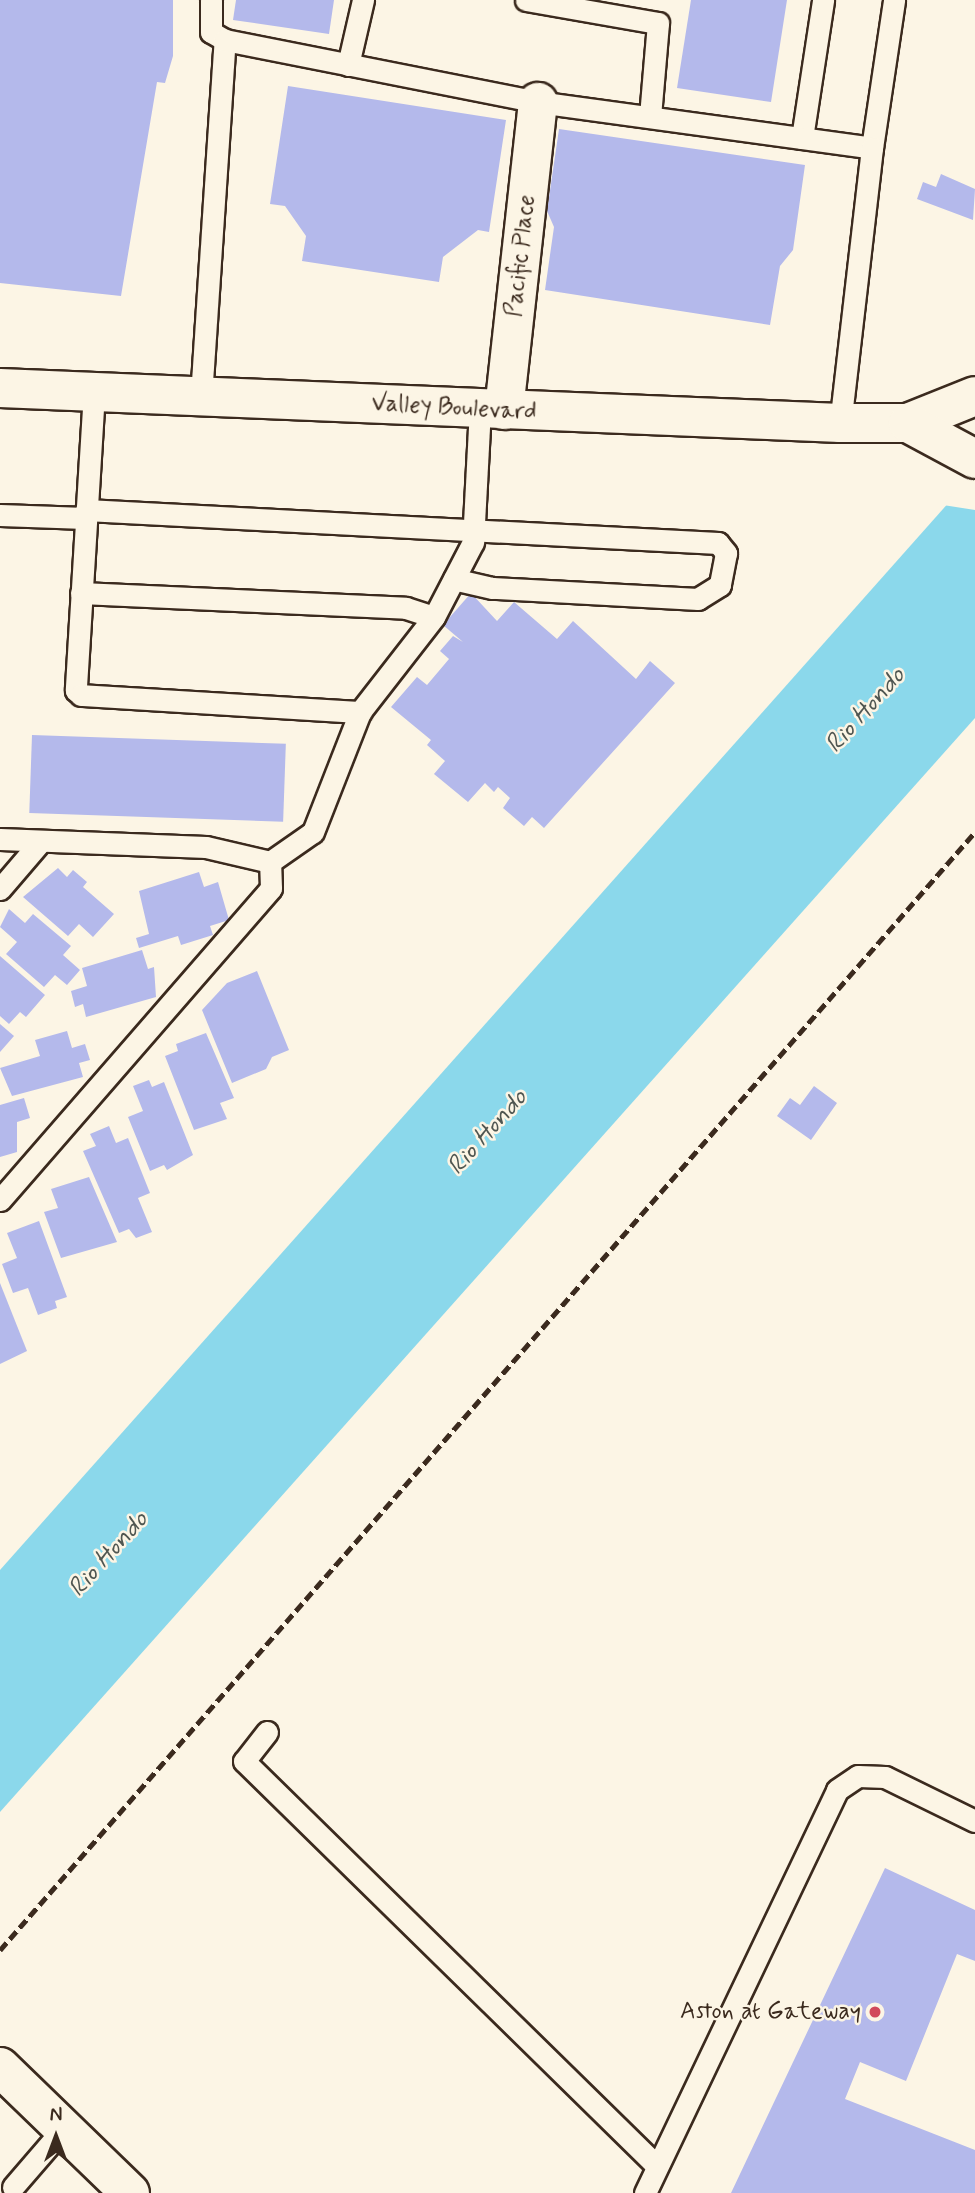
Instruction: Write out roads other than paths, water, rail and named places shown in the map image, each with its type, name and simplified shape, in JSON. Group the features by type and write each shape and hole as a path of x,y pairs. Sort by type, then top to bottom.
{"main road":[{"name":"Pacific Place","path":"492,410 538,102"},
{"name":"Valley Boulevard","path":"0,388 840,424 908,424 975,396"},
{"name":"Valley Boulevard","path":"908,424 975,459"},
{"path":"0,2067 130,2193"}],"lane":[{"path":"211,0 211,32 225,40 538,102 872,148"},
{"path":"348,65 363,0"},
{"path":"526,0 658,23 650,117"},
{"path":"802,138 823,0"},
{"path":"840,424 872,148 894,0"},
{"path":"201,397 225,40"},
{"path":"94,392 75,682 80,695 360,712"},
{"path":"0,839 206,847 270,862 313,832 360,712 434,617 473,542 492,410"},
{"path":"0,515 86,514 473,529 718,543 726,553 720,585 698,599 492,588 454,579"},
{"path":"81,593 406,608 434,617"},
{"path":"0,890 41,841"},
{"path":"0,1200 271,888 270,862"},
{"path":"267,1732 244,1760 657,2166"},
{"path":"645,2193 837,1790 858,1776 885,1777 975,1821"},
{"path":"13,2187 64,2128"}],"water":[{"name":"Rio Hondo","path":"975,473 975,718 0,1812 0,1570"}],"railway":[{"path":"0,1950 975,832"}],"place":[{"name":"Aston at Gateway","path":"875,2012"}]}
